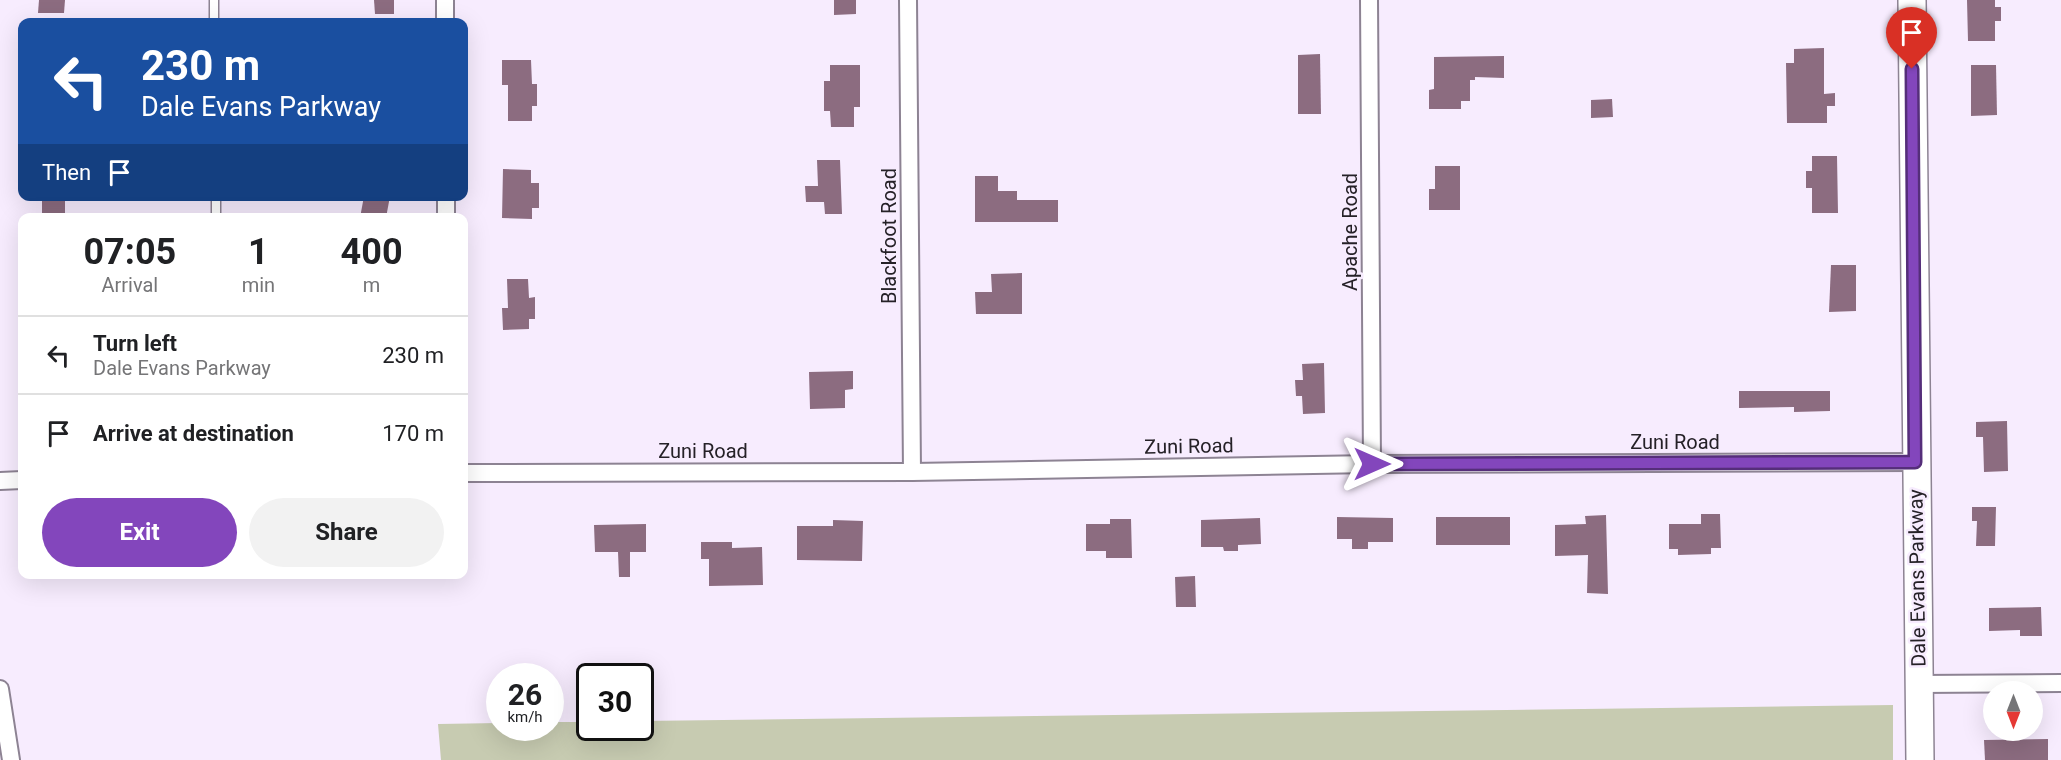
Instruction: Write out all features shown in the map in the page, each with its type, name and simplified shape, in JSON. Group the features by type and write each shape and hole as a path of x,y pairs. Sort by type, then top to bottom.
{"main road":[{"name":"Dale Evans Parkway","path":"1912,0 1915,462 1920,760"}],"street":[{"path":"445,0 445,18"},
{"name":"Blackfoot Road","path":"908,0 912,472"},
{"name":"Apache Road","path":"1369,0 1372,464"},
{"name":"Zuni Road","path":"468,473 912,472 1372,464 1915,462"},
{"path":"0,480 18,480"},
{"path":"1919,684 2061,683"},
{"path":"0,693 11,760"}],"lane":[{"path":"214,0 214,18"}],"green space":[{"path":"1893,705 1893,760 441,760 438,724 486,723 486,741 564,741 564,722 576,722 576,741 654,741 654,721"}],"building":[{"path":"39,0 65,0 64,13 38,13"},
{"path":"374,0 394,0 394,14 375,14"},
{"path":"834,0 856,0 856,14 834,15"},
{"path":"1967,0 1995,0 1995,7 2001,7 2001,21 1995,21 1995,41 1968,41"},
{"path":"1824,48 1824,94 1835,93 1835,106 1827,106 1827,123 1787,123 1786,63 1794,63 1794,49"},
{"path":"1320,54 1321,114 1298,114 1298,55"},
{"path":"1504,56 1504,78 1475,77 1475,80 1470,80 1470,101 1461,101 1461,109 1429,109 1429,90 1434,89 1434,57"},
{"path":"502,60 531,60 532,84 537,84 537,106 532,106 532,121 508,121 508,85 502,85"},
{"path":"830,65 860,65 860,107 854,107 854,127 831,127 830,111 824,111 824,81 830,81"},
{"path":"1971,65 1996,65 1997,115 1971,116"},
{"path":"1612,99 1613,117 1591,118 1591,100"},
{"path":"1812,156 1837,156 1838,213 1812,213 1812,188 1806,188 1806,171 1812,171"},
{"path":"817,160 840,160 842,214 825,214 824,202 806,202 805,186 818,186"},
{"path":"1435,166 1460,166 1460,210 1429,210 1429,189 1435,189"},
{"path":"503,169 531,170 531,183 539,183 539,208 532,208 532,219 502,218"},
{"path":"975,176 998,176 998,191 1017,191 1017,200 1058,200 1058,222 975,222"},
{"path":"42,201 65,201 65,213 42,213"},
{"path":"363,201 389,201 387,213 361,213"},
{"path":"1831,265 1856,265 1856,311 1829,312"},
{"path":"1022,273 1022,314 976,314 975,292 992,292 991,274"},
{"path":"507,279 528,279 529,298 535,297 535,319 529,319 529,329 503,330 502,308 508,308"},
{"path":"1324,363 1325,413 1303,414 1302,396 1296,396 1295,380 1303,380 1302,364"},
{"path":"853,371 853,389 845,390 845,408 810,409 809,372"},
{"path":"1739,391 1830,391 1830,411 1794,412 1794,407 1739,408"},
{"path":"2007,421 2008,471 1984,472 1983,437 1976,437 1976,422"},
{"path":"1972,507 1996,507 1995,546 1976,546 1977,521 1972,521"},
{"path":"1701,514 1720,514 1721,548 1711,548 1711,554 1678,555 1678,549 1669,549 1669,524 1701,524"},
{"path":"1606,515 1608,594 1587,593 1588,555 1555,556 1555,525 1586,524 1585,516"},
{"path":"1337,517 1393,518 1393,542 1368,542 1368,549 1352,549 1352,539 1337,539"},
{"path":"1436,517 1510,517 1510,545 1436,545"},
{"path":"1260,518 1261,544 1238,545 1238,551 1224,551 1223,547 1201,547 1201,520"},
{"path":"1110,519 1131,519 1132,558 1106,558 1106,551 1086,551 1086,524 1110,524"},
{"path":"833,520 863,521 862,561 797,560 797,526 833,526"},
{"path":"646,524 646,552 630,552 630,577 619,577 618,552 595,552 594,525"},
{"path":"701,542 732,542 732,548 762,547 763,585 709,586 709,559 701,559"},
{"path":"1195,576 1196,607 1176,607 1175,577"},
{"path":"2041,607 2042,636 2020,636 2020,630 1989,631 1989,608"},
{"path":"2048,739 2048,760 1985,760 1984,741 2043,741"}],"route":[{"path":"1372,464 1915,462 1912,69"}]}
